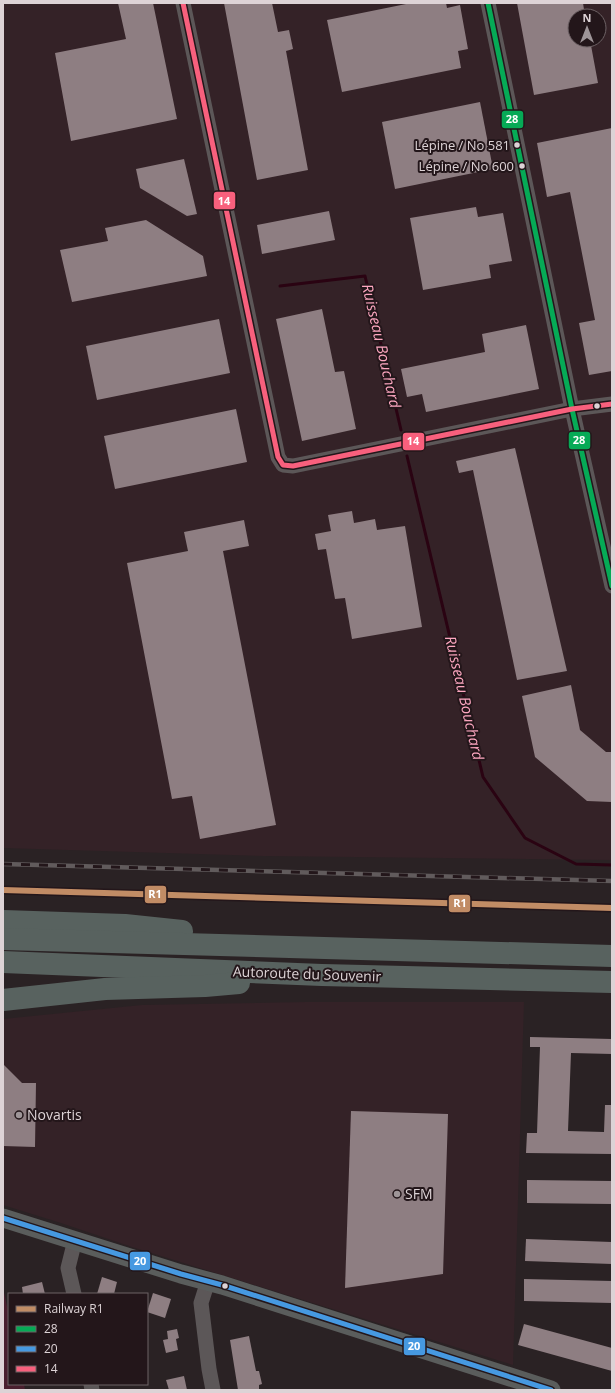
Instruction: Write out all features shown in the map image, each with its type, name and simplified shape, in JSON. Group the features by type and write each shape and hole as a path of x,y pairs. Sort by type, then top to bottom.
{"highway":[{"path":"3,921 125,925 342,949"},
{"name":"Autoroute du Souvenir","path":"3,939 612,956"},
{"name":"Autoroute du Souvenir","path":"3,962 322,975 612,982"},
{"path":"3,1000 87,990 205,986 322,975"}],"main road":[{"path":"3,1218 181,1274 208,1281 551,1390"}],"street":[{"path":"183,3 278,457 283,466 293,466 572,409 612,404"},
{"path":"488,3 572,409 612,586"},
{"path":"74,1293 68,1268 75,1240"},
{"path":"208,1281 201,1303 209,1370 213,1390"}],"shaded area":[{"path":"3,3 612,3 612,860 265,856 3,848"},
{"path":"307,1002 524,1002 513,1365 132,1247 3,1205 3,1019 142,1005"},
{"path":"3,1288 8,1310 8,1385 24,1385 25,1390 3,1390"}],"building":[{"path":"118,3 153,3 177,119 71,141 55,53 126,39"},
{"path":"224,3 272,3 278,32 289,30 293,49 286,51 308,170 257,180"},
{"path":"411,3 446,3 447,8 460,5 468,49 458,51 461,68 342,92 327,20"},
{"path":"517,3 583,3 584,8 567,8 567,48 591,48 598,83 534,95"},
{"path":"480,102 493,169 395,189 382,122"},
{"path":"612,128 612,371 589,375 579,323 595,320 570,192 547,197 537,143"},
{"path":"184,159 197,214 187,216 140,188 136,169"},
{"path":"476,207 478,217 503,213 512,261 489,265 491,278 423,290 410,218"},
{"path":"329,211 335,240 262,254 257,225"},
{"path":"146,220 203,256 207,276 72,302 60,250 108,241 105,228"},
{"path":"322,309 335,372 344,371 356,429 302,441 276,319"},
{"path":"219,319 230,373 97,400 86,346"},
{"path":"526,325 539,389 426,412 422,394 407,397 401,369 485,352 482,334"},
{"path":"236,409 247,462 115,489 104,436"},
{"path":"515,448 567,671 517,680 473,470 459,473 456,461"},
{"path":"352,511 354,523 375,519 377,530 405,526 422,627 352,639 345,598 335,599 326,549 318,550 315,534 331,531 328,515"},
{"path":"244,520 249,546 223,551 276,825 200,839 192,796 172,799 127,563 188,551 184,532"},
{"path":"571,685 580,730 606,752 612,752 612,802 587,801 535,757 522,696"},
{"path":"530,1037 612,1039 612,1054 571,1053 568,1131 604,1132 605,1105 612,1105 612,1154 526,1153 527,1133 537,1133 540,1047 530,1047"},
{"name":"Novartis","path":"3,1064 22,1083 36,1083 35,1147 3,1146"},
{"name":"SFM","path":"351,1111 448,1114 443,1274 345,1288"},
{"path":"527,1180 612,1181 612,1204 527,1203"},
{"path":"526,1239 612,1242 612,1264 525,1261"},
{"path":"102,1277 117,1282 114,1293 97,1293"},
{"path":"524,1279 612,1281 612,1303 524,1301"},
{"path":"42,1282 45,1293 23,1293 22,1287"},
{"path":"153,1293 171,1299 165,1318 148,1312"},
{"path":"524,1324 612,1348 612,1371 518,1345"},
{"path":"177,1329 179,1338 176,1339 178,1350 166,1353 163,1340 168,1339 167,1331"},
{"path":"249,1336 256,1371 259,1371 262,1384 259,1385 259,1390 238,1390 230,1340"},
{"path":"184,1376 187,1390 169,1390 166,1380"}],"waterway":[{"name":"Ruisseau Bouchard","path":"280,286 365,276 401,430"},
{"name":"Ruisseau Bouchard","path":"407,456 483,777 525,838 576,864 612,865"}],"railway":[{"path":"3,864 612,881"},
{"path":"3,890 612,908"}],"rail line":[{"name":"R1","path":"3,890 612,908"}],"transit line":[{"name":"14","path":"183,3 278,457 283,465 293,466 572,409 612,404"},
{"name":"28","path":"488,3 572,409 612,586"},
{"name":"20","path":"3,1218 181,1274 222,1285 551,1390"}],"place":[{"name":"Lépine / No 581","path":"517,145"},
{"name":"Lépine / No 600","path":"522,166"},
{"name":"Novartis","path":"19,1115"},
{"name":"SFM","path":"397,1194"}]}
